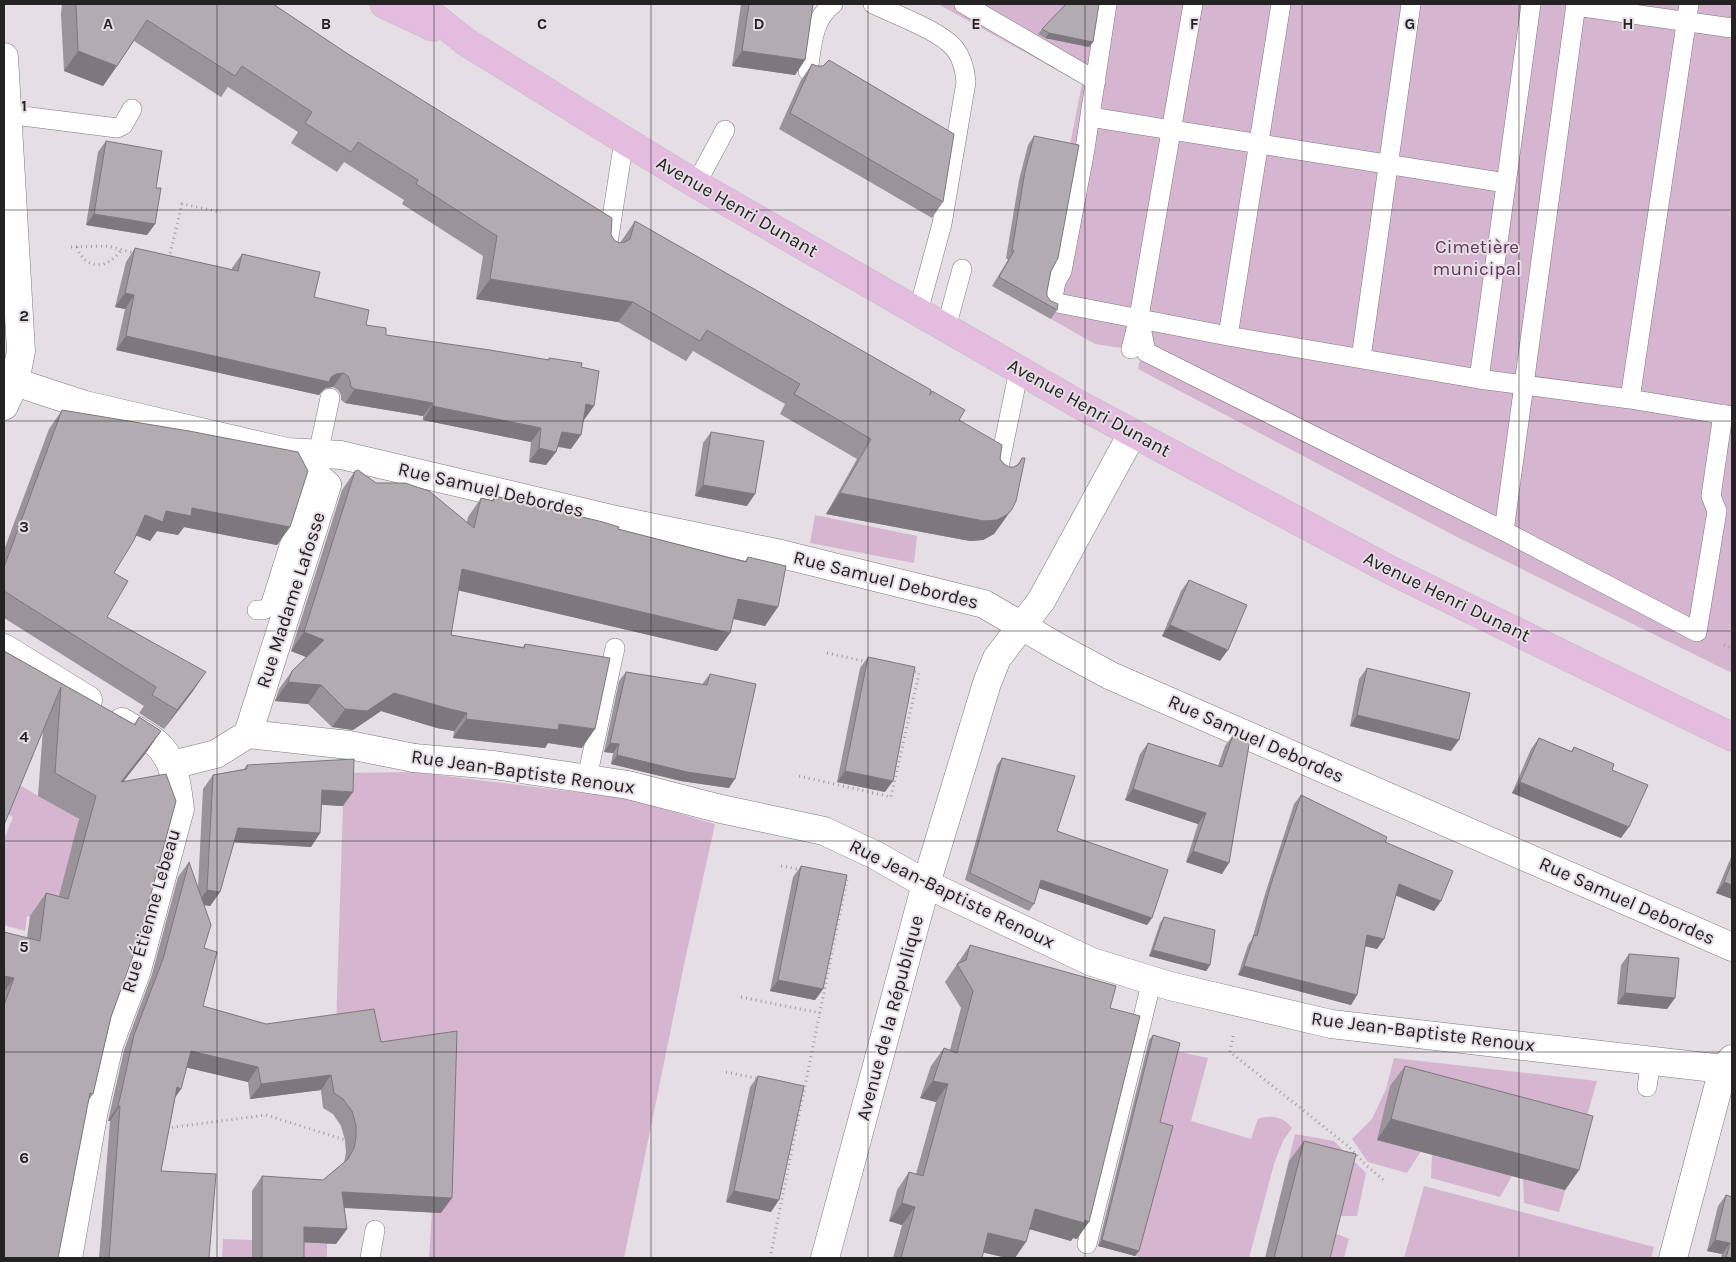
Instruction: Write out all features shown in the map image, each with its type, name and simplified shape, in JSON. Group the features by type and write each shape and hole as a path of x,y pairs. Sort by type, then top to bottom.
{"main road":[{"name":"Avenue Henri Dunant","path":"384,4 466,42"},
{"name":"Avenue Henri Dunant","path":"418,4 466,42 696,184 1132,434 1394,572 1732,737"}],"street":[{"path":"4,57 21,350 9,394"},
{"name":"Rue Samuel Debordes","path":"9,394 85,405 287,452 315,463 341,455 616,520 781,554 984,604 1112,676 1732,947"},
{"name":"Avenue de la République","path":"825,1258 926,884 987,683 997,658 1041,601 1132,434"},
{"name":"Rue Madame Lafosse","path":"248,734 327,485 315,463"},
{"name":"Rue Étienne Lebeau","path":"4,648 157,743 172,764 180,809 137,970 110,1045 94,1110 68,1258"},
{"path":"172,764 216,754 248,734"},
{"name":"Rue Jean-Baptiste Renoux","path":"248,734 349,745 414,758 494,765 587,778 628,785 721,809 824,831 875,855 926,884 1092,962 1152,980 1331,1024 1651,1060 1728,1064"},
{"path":"1673,1258 1728,1064"}],"lane":[{"path":"808,71 814,30 826,9 833,4"},
{"path":"873,4 948,41 956,50 965,68 966,82 942,224 918,312"},
{"path":"964,4 1096,80"},
{"path":"1107,4 1090,117 1062,271 1056,282 1052,302 1139,317 1228,336 1479,379 1630,399 1728,415 1710,496 1717,511 1697,632 1504,531 1146,352 1139,317"},
{"path":"1131,349 1139,317 1194,4"},
{"path":"1228,336 1281,4"},
{"path":"1361,358 1412,4"},
{"path":"1479,379 1531,4"},
{"path":"1504,531 1576,5 1688,13 1732,28"},
{"path":"1630,399 1688,13"},
{"path":"7,114 117,128 123,125 132,110"},
{"path":"1090,117 1506,183"},
{"path":"696,184 725,130"},
{"path":"607,252 624,140"},
{"path":"946,328 962,269"},
{"path":"997,476 1018,370"},
{"path":"257,610 263,610 270,606 315,463 330,398"},
{"path":"587,778 615,648"},
{"path":"1087,1244 1152,980"},
{"path":"1647,1087 1651,1060"},
{"path":"370,1258 375,1230"}],"path":[{"path":"168,261 182,204 221,212"},
{"path":"71,247 108,246 140,254"},
{"path":"77,247 84,260 96,265 112,261 121,249"},
{"path":"827,653 873,663"},
{"path":"799,776 891,797 919,673 909,671"},
{"path":"781,866 809,871"},
{"path":"770,1258 806,1088 847,878"},
{"path":"742,997 820,1013"},
{"path":"1235,1027 1230,1052 1348,1146 1386,1182"},
{"path":"726,1072 762,1079"},
{"path":"797,1086 806,1088"},
{"path":"166,1128 266,1115 346,1140"}],"green space":[{"name":"Cimetière municipal","path":"938,4 1732,4 1732,673 1455,536 1138,369 1142,351 1095,344 1037,311 1082,84"},
{"path":"815,515 917,536 914,563 810,543"},
{"path":"412,772 625,798 715,824 624,1258 429,1258 442,1047 370,1057 336,1028 344,773"},
{"path":"16,783 77,818 83,826 65,925 27,916 25,931 4,925 4,840 13,817 5,813"},
{"path":"1175,1051 1208,1058 1191,1121 1251,1139 1258,1119 1272,1117 1281,1119 1292,1128 1283,1141 1274,1164 1249,1258 1144,1258 1135,1256 1169,1132 1156,1127"},
{"path":"1394,1058 1597,1081 1559,1212 1524,1203 1523,1179 1512,1176 1500,1197 1431,1178 1432,1155 1421,1151 1407,1173 1368,1162 1352,1139 1372,1119 1386,1089"},
{"path":"1295,1134 1334,1141 1366,1173 1357,1216 1331,1216 1328,1230 1349,1239 1344,1258 1265,1258"},
{"path":"1424,1186 1654,1247 1651,1258 1404,1258"},
{"path":"223,1239 252,1240 252,1258 222,1258"},
{"path":"302,1242 327,1244 327,1258 302,1258"}],"building":[{"path":"76,4 273,4 348,54 612,218 611,235 615,241 620,243 630,239 635,221 931,390 930,395 932,391 965,410 959,420 1002,445 1000,459 1004,464 1014,467 1019,464 1022,458 1025,458 1016,501 1012,509 1008,514 997,520 984,521 840,493 871,439 794,394 800,384 707,330 700,341 633,302 490,279 497,236 416,184 418,180 358,142 351,152 305,123 312,112 242,66 235,76 147,20 117,66 78,51"},
{"path":"749,4 813,4 805,60 742,51"},
{"path":"1066,4 1099,4 1093,42 1049,33 1042,29"},
{"path":"829,60 954,134 943,202 790,113 812,64 823,66"},
{"path":"1034,136 1079,145 1058,258 1051,271 1047,291 1047,296 1051,301 1058,304 1057,310 999,277 1014,251 1012,250 1025,171"},
{"path":"106,141 162,151 156,188 161,188 155,224 94,214"},
{"path":"135,248 238,271 242,254 320,272 314,297 369,310 366,325 386,328 386,335 549,360 549,358 582,363 581,367 599,371 594,406 586,404 581,435 562,432 556,452 539,448 541,428 432,406 433,403 355,389 351,387 348,376 343,373 331,377 329,382 126,336 134,295 125,293"},
{"path":"62,410 189,431 298,452 308,471 290,527 192,508 191,516 166,511 163,522 145,515 134,540 114,573 128,581 107,617 206,672 177,710 152,695 156,687 4,591 4,567"},
{"path":"711,432 764,441 755,494 703,485"},
{"path":"358,470 376,483 405,483 429,491 474,528 481,498 493,501 495,496 603,522 619,527 618,529 746,562 748,557 786,566 778,607 738,599 730,633 462,569 451,635 524,648 525,644 610,658 595,729 559,724 558,730 466,719 467,713 394,693 367,711 345,709 321,685 288,682 292,671 324,640 304,632 355,471"},
{"path":"1189,580 1247,605 1228,650 1170,625"},
{"path":"4,651 135,725 139,717 161,731 121,782 166,774 176,801 138,942 111,1017 93,1094 90,1093 58,1258 4,1258 4,1005 14,978 4,976 4,932 40,941 46,893 68,899 96,796 55,773 61,687 4,825"},
{"path":"868,657 915,667 893,781 845,771"},
{"path":"1367,668 1470,693 1459,740 1357,715"},
{"path":"626,672 707,685 710,674 756,684 735,779 687,772 617,755 619,744 610,743"},
{"path":"1233,735 1250,739 1229,863 1193,851 1206,813 1133,789 1148,743 1222,767"},
{"path":"1539,738 1572,752 1574,747 1614,764 1612,770 1648,785 1629,827 1520,782"},
{"path":"1002,758 1075,776 1057,831 1168,870 1152,918 1041,880 1034,904 970,873"},
{"path":"354,759 353,792 322,790 320,833 238,828 220,892 207,890 213,775 247,769 247,765"},
{"path":"1301,795 1387,837 1385,842 1453,871 1441,901 1399,884 1384,939 1367,935 1357,995 1244,966 1254,935 1257,936 1271,884"},
{"path":"189,862 211,925 204,948 217,952 203,1006 266,1024 374,1009 381,1042 457,1031 452,1198 342,1192 347,1229 304,1227 304,1258 262,1258 262,1176 323,1180 348,1159 354,1148 356,1125 352,1111 343,1099 334,1093 331,1075 261,1084 258,1067 191,1051 181,1089 177,1087 161,1171 216,1174 209,1258 109,1258 120,1106 118,1106 134,1035 163,959"},
{"path":"1732,862 1732,885 1724,882"},
{"path":"801,866 847,875 823,989 778,980"},
{"path":"1164,917 1215,930 1210,965 1153,950"},
{"path":"970,945 1116,986 1110,1008 1140,1016 1089,1222 1085,1220 1084,1223 1035,1209 1026,1242 988,1233 982,1258 901,1258 915,1207 902,1203 909,1172 923,1176 948,1084 933,1081 944,1048 957,1053 973,991 957,964 966,960"},
{"path":"1629,954 1679,958 1675,998 1625,993"},
{"path":"1153,1035 1180,1043 1160,1122 1173,1126 1139,1251 1102,1240"},
{"path":"1405,1066 1593,1116 1579,1170 1391,1119"},
{"path":"758,1076 804,1086 779,1200 734,1191"},
{"path":"1304,1141 1356,1154 1330,1258 1274,1258"},
{"path":"1726,1195 1732,1197 1732,1258 1726,1258 1730,1243 1715,1240"}]}
